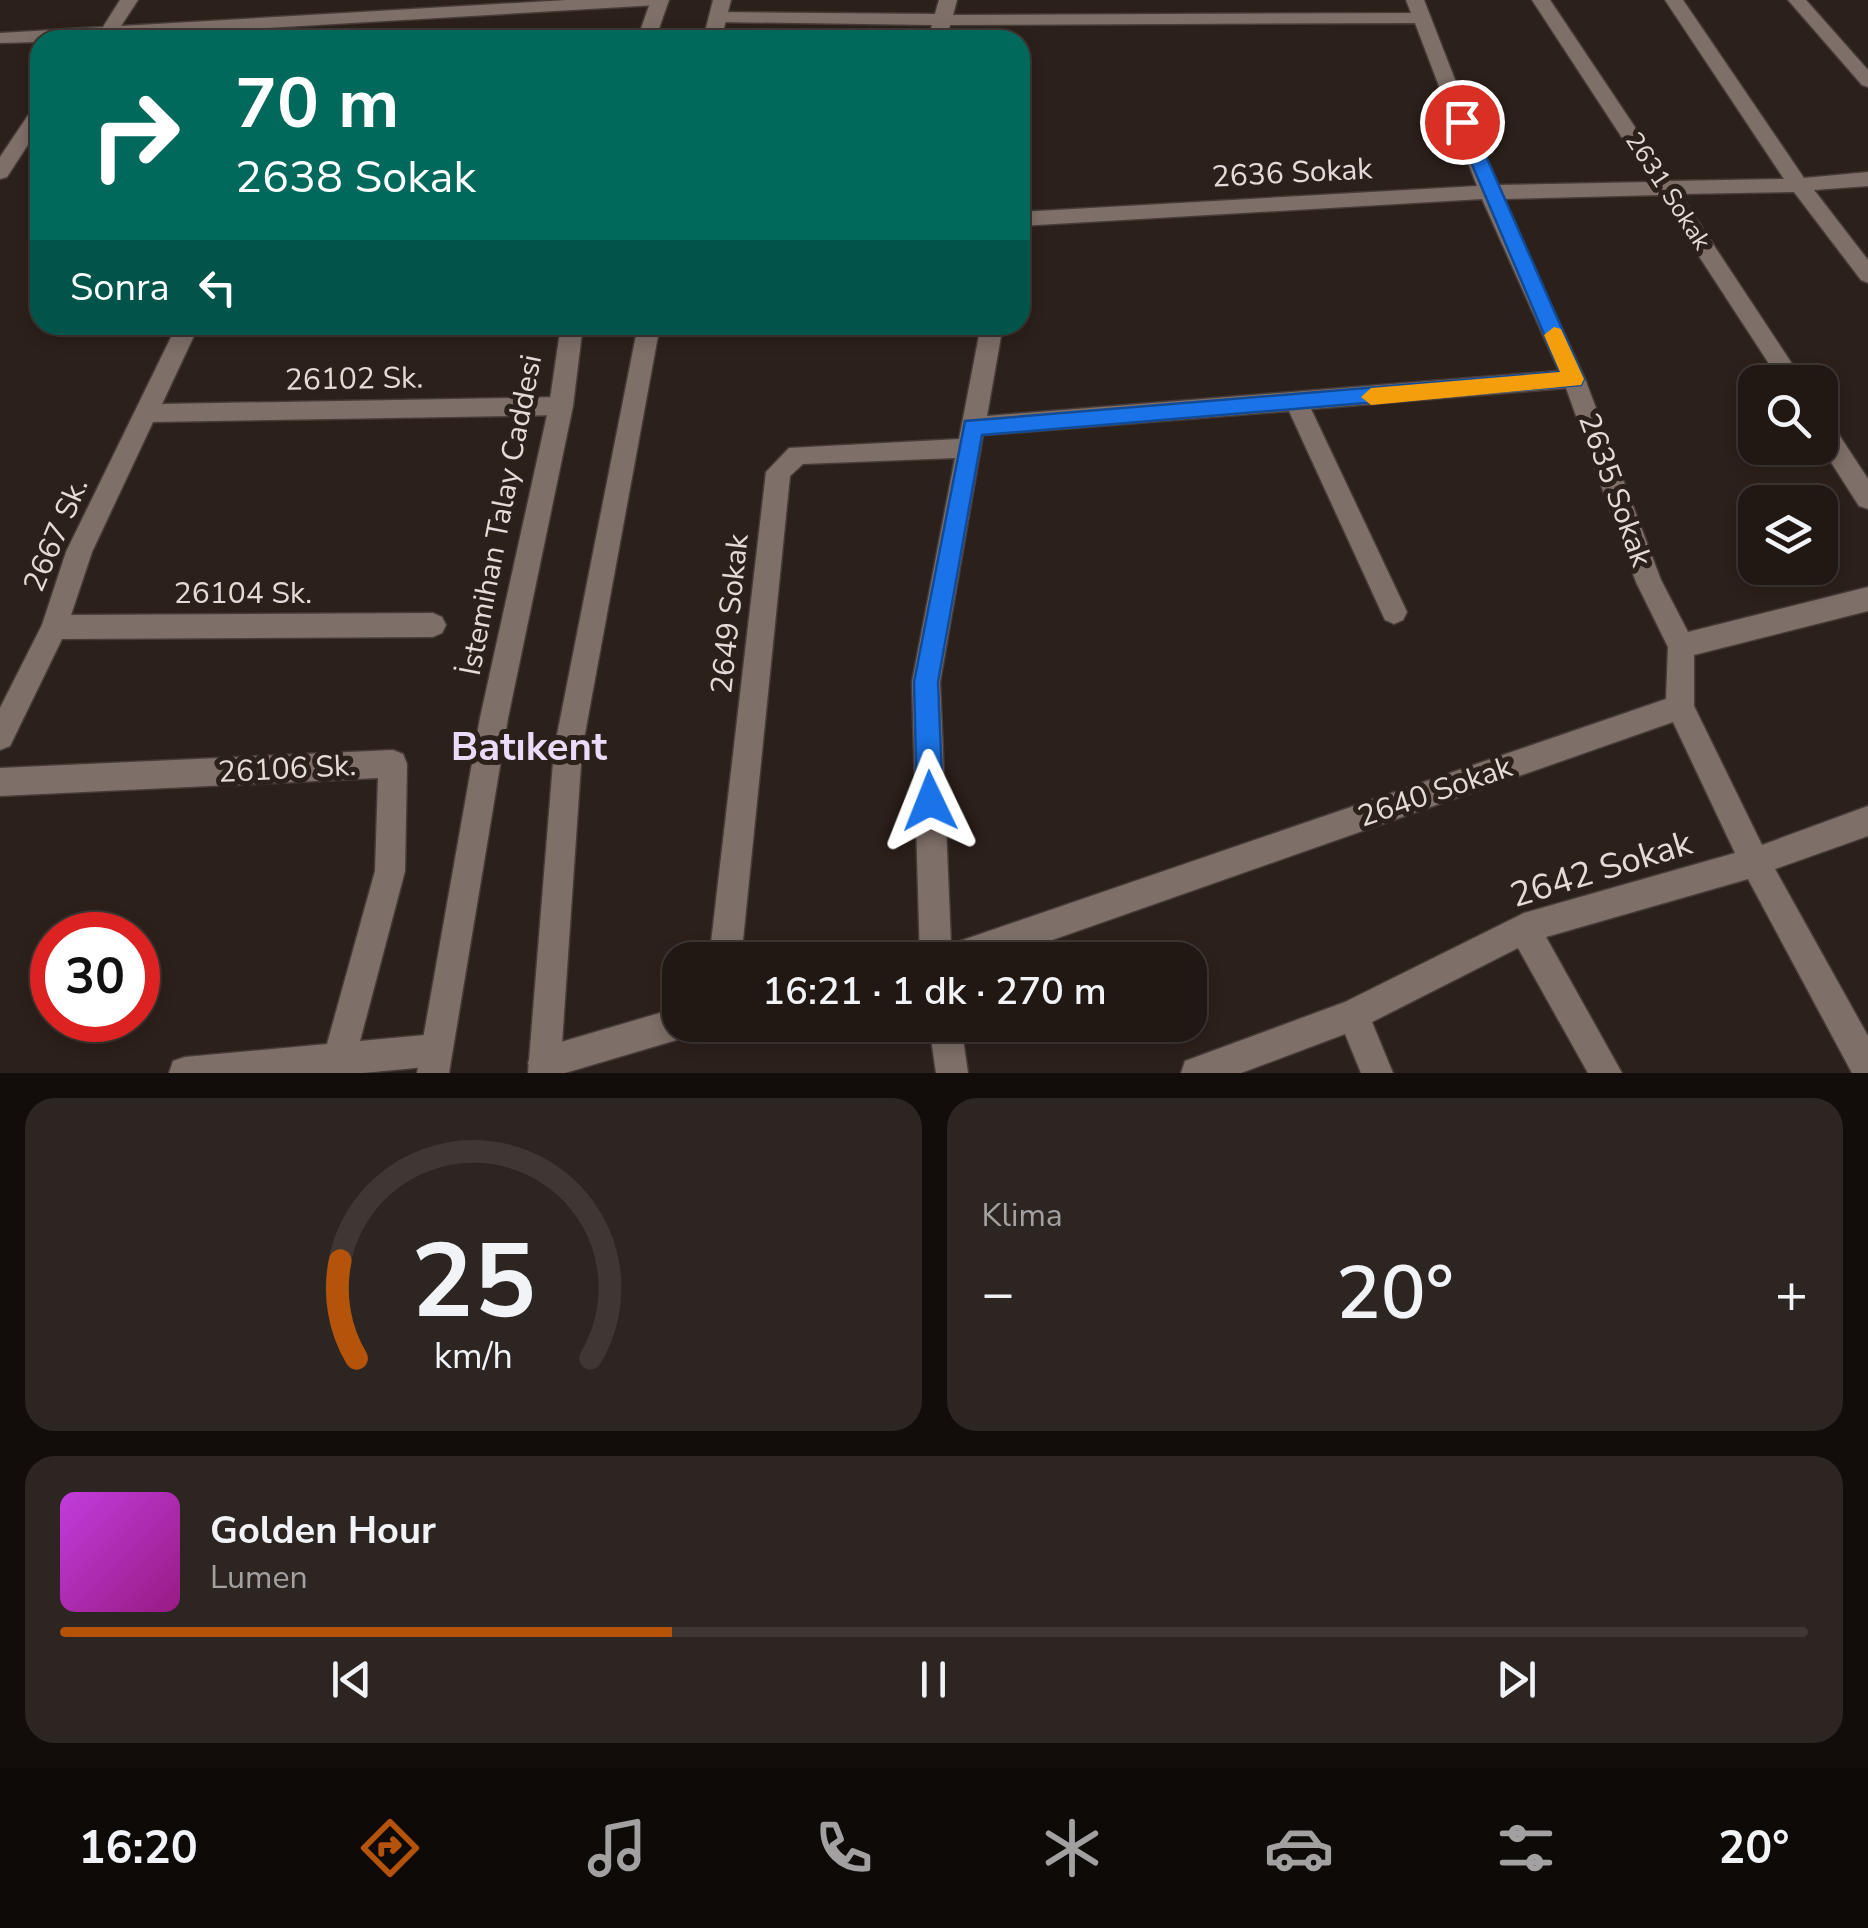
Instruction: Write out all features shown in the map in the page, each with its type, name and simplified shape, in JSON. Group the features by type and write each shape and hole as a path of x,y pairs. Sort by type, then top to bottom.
{"street":[{"path":"111,30 129,0"},
{"path":"199,30 658,0 649,30"},
{"path":"941,30 948,0"},
{"name":"2631 Sokak","path":"1542,0 1782,365"},
{"path":"1674,0 1799,186 1868,275"},
{"path":"1797,0 1868,81"},
{"path":"720,9 944,22 1229,10 1418,9"},
{"name":"2635 Sokak","path":"1418,9 1490,192 1574,379 1649,582 1681,646"},
{"path":"0,38 30,37"},
{"path":"0,124 30,119"},
{"path":"0,172 30,128"},
{"name":"2636 Sokak","path":"1030,218 1490,192 1799,186 1868,178"},
{"name":"2667 Sk.","path":"0,737 54,627 79,552 183,335"},
{"name":"İstemihan Talay Caddesi","path":"434,1062 494,718 561,406 571,335"},
{"path":"647,335 568,750 544,1068 662,1029"},
{"path":"935,942 926,682 990,335"},
{"name":"2649 Sokak","path":"726,942 778,472 797,455 1297,403 1574,379"},
{"path":"1297,403 1394,612"},
{"name":"26102 Sk.","path":"147,412 561,406"},
{"path":"1838,453 1868,500"},
{"path":"1868,599 1681,646 1680,706 1755,862 1868,1068"},
{"name":"26104 Sk.","path":"54,627 433,624"},
{"name":"2640 Sokak","path":"1003,942 1680,706"},
{"name":"26106 Sk.","path":"0,782 393,764 390,871 339,1059"},
{"name":"2642 Sokak","path":"1197,1073 1353,1016 1524,928 1755,862 1868,821"},
{"path":"1524,928 1606,1073"},
{"path":"1353,1016 1377,1073"},
{"path":"947,1042 952,1073"},
{"path":"184,1073 339,1059 434,1062"}],"slow traffic":[{"path":"1371,397 1574,379 1554,335"}],"district":[{"name":"Batıkent","path":"529,747"}],"route":[{"path":"930,801 926,682 972,427 1574,379 1462,122"}]}
